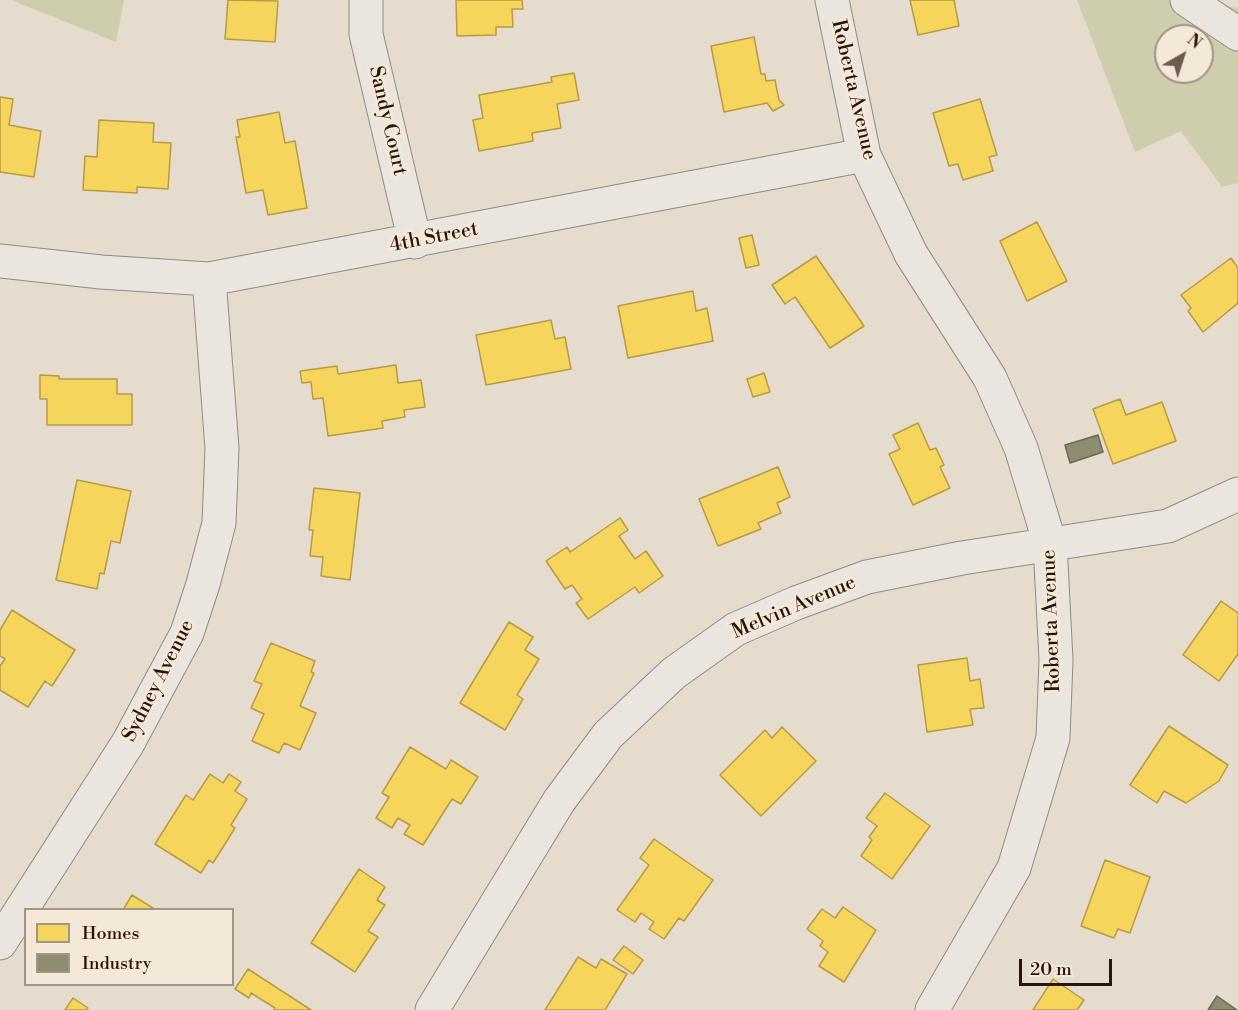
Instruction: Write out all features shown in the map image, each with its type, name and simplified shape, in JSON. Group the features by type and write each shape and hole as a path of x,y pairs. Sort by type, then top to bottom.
{"street":[{"name":"Sandy Court","path":"366,0 366,34 415,242"},
{"name":"Roberta Avenue","path":"832,0 864,155 911,254 990,378 1021,448 1050,544 1056,660 1053,738 1014,868 932,1010"},
{"path":"1187,0 1238,34"},
{"name":"4th Street","path":"0,261 101,272 209,279 415,242 864,155"},
{"name":"Sydney Avenue","path":"0,943 128,742 187,633 203,584 219,523 222,448 209,279"},
{"name":"Melvin Avenue","path":"432,1010 559,801 608,735 674,674 736,629 796,603 867,577 1050,544 1168,526 1238,494"}],"green space":[{"path":"11,0 124,0 116,42"},
{"path":"1077,0 1189,0 1238,8 1238,183 1222,187 1181,131 1135,152"}],"building: Homes":[{"path":"228,0 278,1 275,42 225,39"},
{"path":"456,0 522,0 523,9 512,9 513,27 496,27 496,35 457,36"},
{"path":"910,0 954,0 959,26 918,35"},
{"path":"754,37 761,74 765,74 766,81 775,80 779,100 784,105 773,111 767,103 724,112 711,46"},
{"path":"574,73 579,100 557,104 561,128 532,133 533,141 479,151 473,120 483,118 479,95 552,82 551,77"},
{"path":"0,97 13,99 9,125 41,131 34,177 0,172"},
{"path":"980,99 997,155 989,157 993,171 963,180 958,164 949,166 933,113"},
{"path":"279,112 285,143 295,141 307,208 268,215 263,190 246,193 236,137 240,137 237,120"},
{"path":"99,120 154,123 153,142 171,143 168,189 137,187 137,193 83,190 85,156 97,157"},
{"path":"1037,222 1067,281 1027,301 1000,241"},
{"path":"752,235 759,265 746,268 739,238"},
{"path":"816,256 864,326 830,348 795,297 785,304 772,285"},
{"path":"1231,258 1238,268 1238,303 1203,332 1188,311 1191,308 1181,295"},
{"path":"693,291 696,311 707,308 713,341 628,358 618,306"},
{"path":"551,320 555,339 565,337 571,369 486,385 476,335"},
{"path":"396,365 398,383 421,380 425,407 404,410 405,417 382,421 383,428 328,436 323,398 313,399 311,382 302,383 300,371 337,366 338,374"},
{"path":"764,373 770,392 753,397 747,379"},
{"path":"40,375 59,376 59,379 117,379 117,394 132,394 132,425 47,425 47,399 40,399"},
{"path":"1120,399 1126,415 1162,402 1176,441 1113,464 1093,409"},
{"path":"918,423 930,450 936,448 944,465 940,467 950,488 913,505 889,454 900,449 893,435"},
{"path":"778,467 790,497 777,503 781,513 758,523 761,529 718,546 699,499"},
{"path":"77,480 131,491 120,543 111,541 104,574 100,573 97,589 56,580"},
{"path":"314,488 360,493 350,580 321,576 323,557 310,556 313,530 309,530"},
{"path":"620,518 628,530 619,536 635,559 646,551 663,576 639,593 635,587 588,619 576,603 582,599 572,585 565,589 546,561 567,547 570,552"},
{"path":"1221,601 1238,613 1238,654 1219,681 1183,655"},
{"path":"12,610 75,650 52,686 45,681 28,707 0,690 0,666 5,659 0,656 0,630"},
{"path":"509,622 533,637 525,650 539,659 517,695 523,699 505,730 460,703"},
{"path":"271,643 315,661 311,672 314,673 300,706 316,713 300,750 284,743 279,753 252,741 264,714 251,708 262,684 254,681"},
{"path":"967,658 970,681 980,679 984,708 970,709 973,725 927,732 918,665"},
{"path":"1169,726 1228,765 1219,781 1186,803 1164,791 1157,803 1130,785"},
{"path":"782,727 816,761 761,816 720,775 765,730 772,738"},
{"path":"410,747 446,769 451,760 478,777 461,804 452,799 423,845 404,834 410,825 398,818 392,828 376,818 389,797 382,793"},
{"path":"210,774 223,783 229,774 241,782 235,791 247,799 231,825 235,828 213,863 209,860 201,873 155,844 186,795 193,800"},
{"path":"885,793 930,826 892,879 861,856 872,840 869,837 877,826 866,818"},
{"path":"654,839 713,880 684,921 679,918 664,939 649,929 654,922 641,913 635,922 617,910 649,865 640,858"},
{"path":"1105,860 1150,877 1130,933 1118,929 1114,938 1081,926"},
{"path":"359,869 385,887 377,900 385,905 368,931 378,937 355,972 311,943"},
{"path":"132,895 153,908 124,908"},
{"path":"843,907 876,930 844,982 819,966 828,952 820,946 823,941 807,929 822,909 835,918"},
{"path":"624,946 643,960 633,974 613,960"},
{"path":"578,957 596,968 601,959 627,974 605,1010 545,1010"},
{"path":"248,969 311,1010 274,1010 275,1008 251,993 249,998 235,989"},
{"path":"1053,979 1084,1000 1077,1010 1033,1010"},
{"path":"73,998 88,1008 86,1010 65,1010"}],"building: Industry":[{"path":"1098,435 1103,452 1070,463 1065,445"},
{"path":"1217,996 1237,1010 1208,1010"}]}
